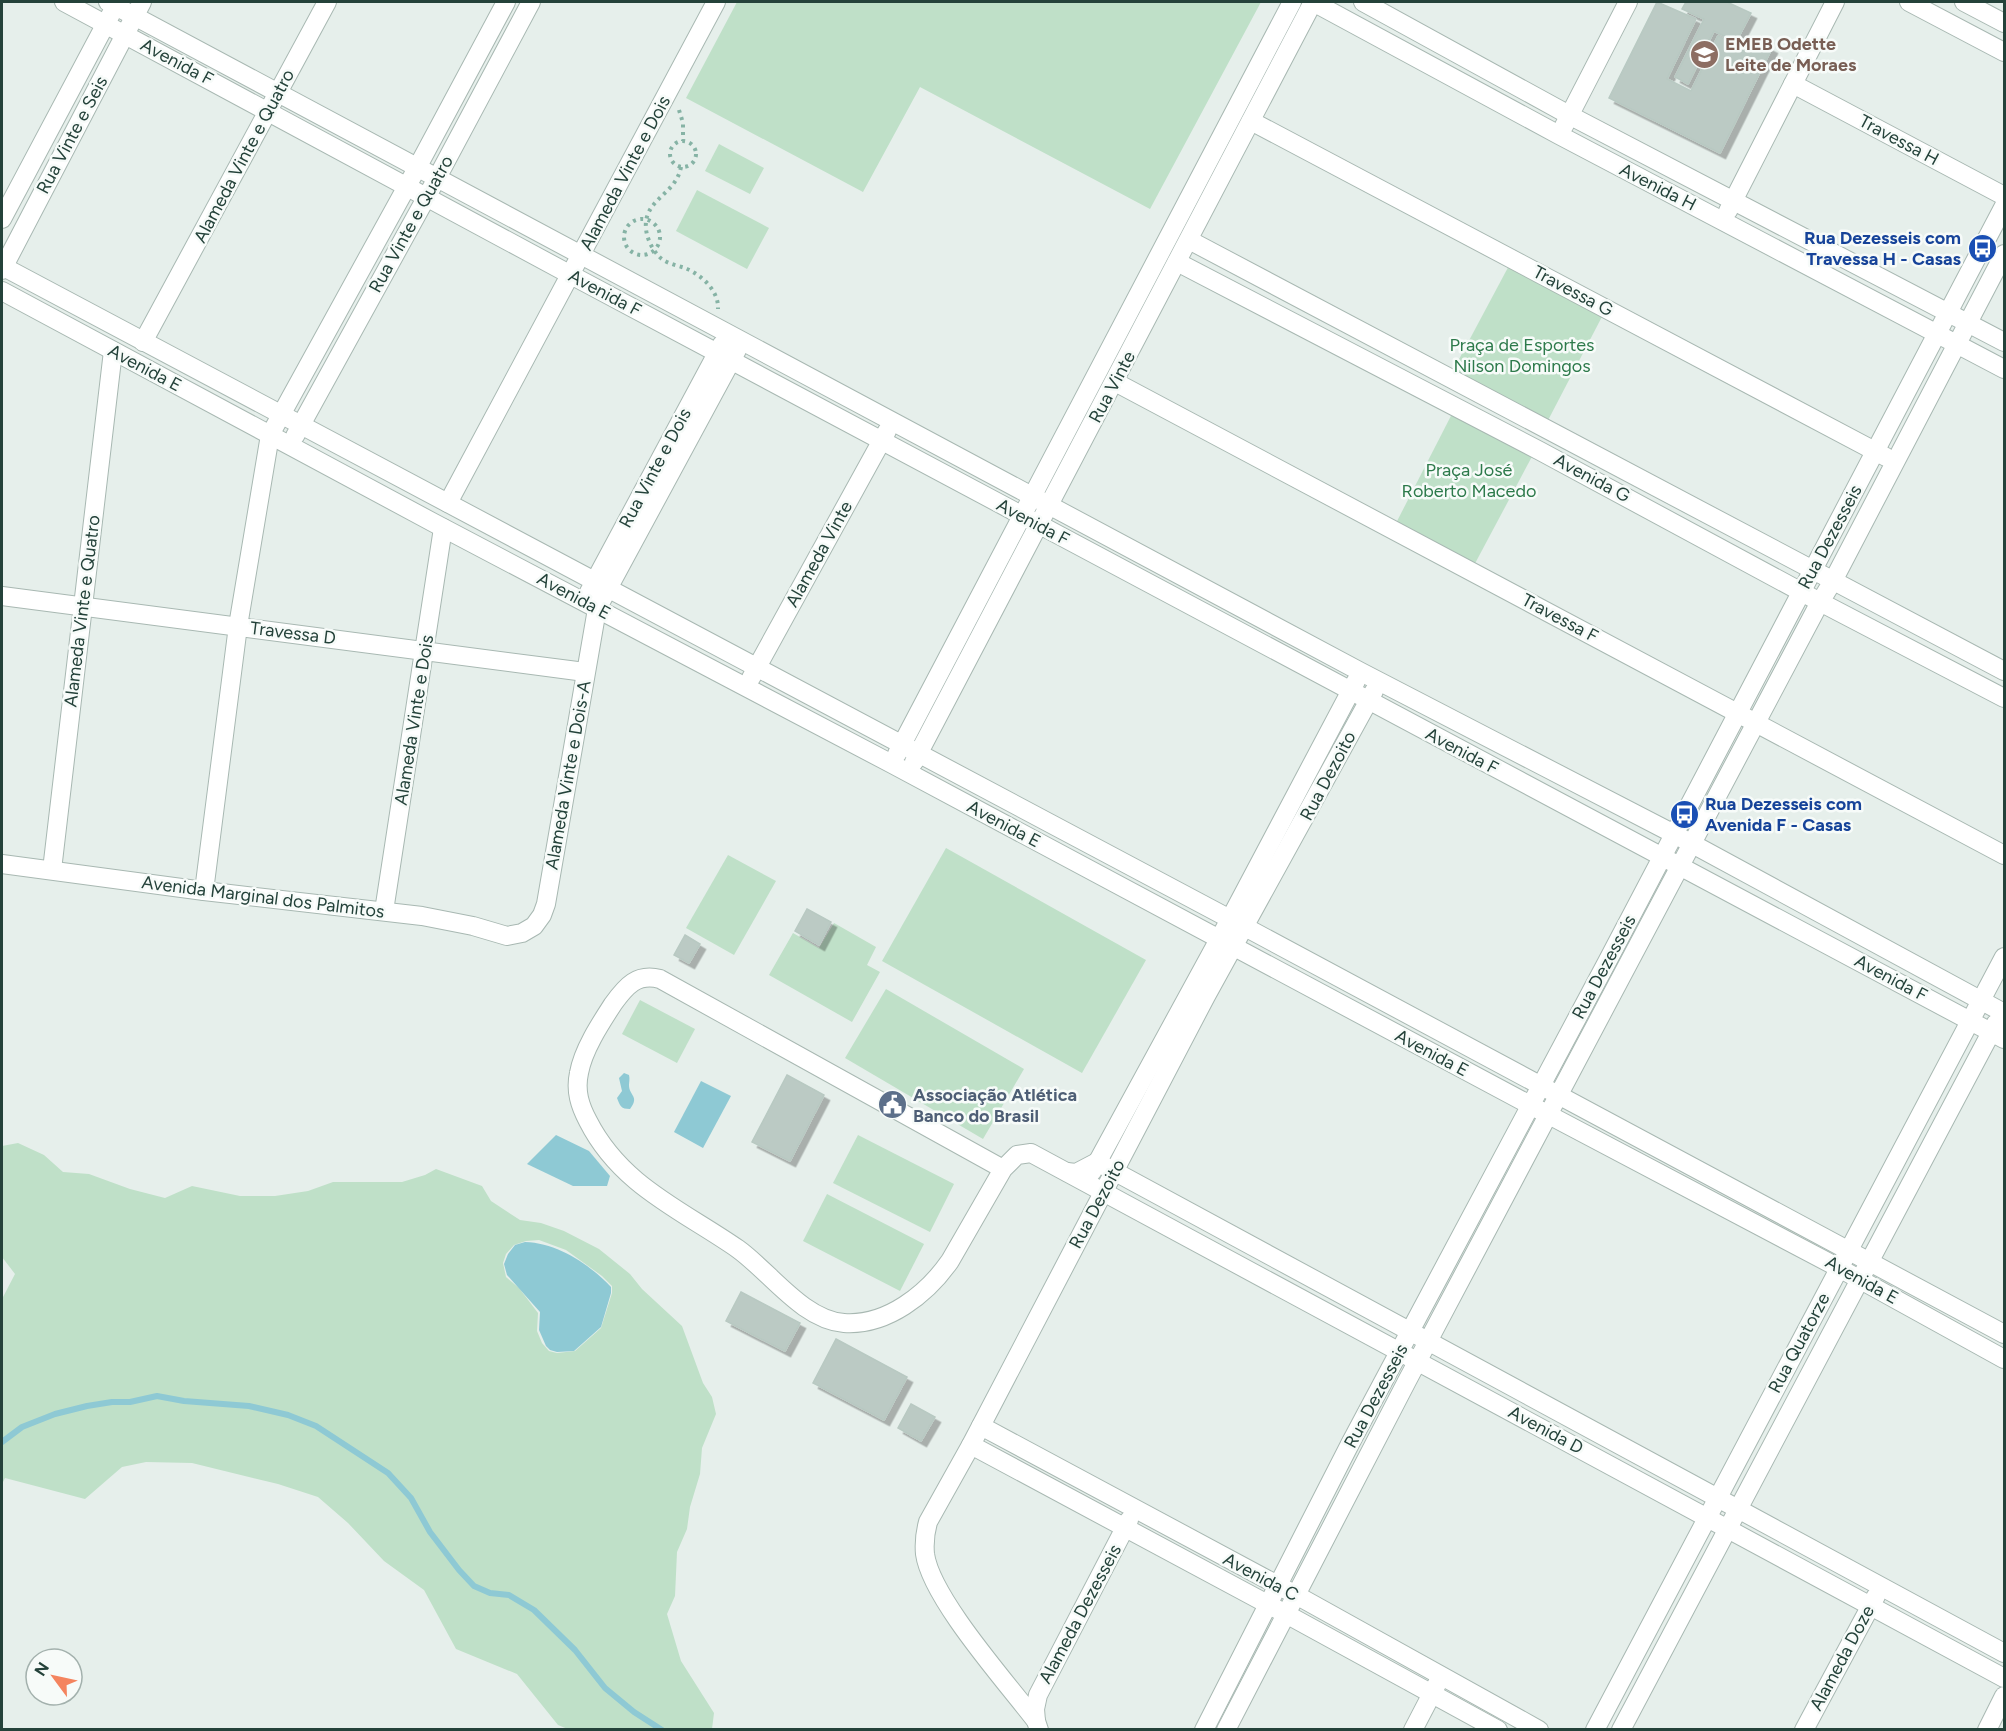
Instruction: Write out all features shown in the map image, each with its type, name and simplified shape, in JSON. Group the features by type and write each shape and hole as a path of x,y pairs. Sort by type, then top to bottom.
{"street":[{"name":"Avenida F","path":"64,2 1350,692 1998,1036"},
{"name":"Alameda Vinte e Quatro","path":"143,342 327,2"},
{"name":"Rua Vinte e Quatro","path":"204,891 238,626 270,435 506,2"},
{"name":"Rua Vinte e Quatro","path":"290,446 531,2"},
{"name":"Alameda Vinte e Dois","path":"448,503 716,2"},
{"name":"Rua Vinte","path":"900,768 1023,516 1292,2"},
{"name":"Rua Vinte","path":"910,749 1040,525 1313,2"},
{"name":"Avenida H","path":"1313,2 1559,135 2004,369"},
{"name":"Avenida H","path":"1363,2 1569,115 2004,342"},
{"path":"1559,135 1628,2"},
{"path":"1723,220 1835,2"},
{"path":"1909,2 2004,51"},
{"path":"1964,2 2004,23"},
{"name":"Avenida F","path":"114,3 138,9 278,93 581,256 1361,672 1674,834 1981,1001 2004,1010"},
{"name":"Rua Vinte e Seis","path":"2,219 106,24 114,3"},
{"name":"Rua Vinte e Seis","path":"2,268 138,9"},
{"name":"Travessa H","path":"1793,84 2004,196"},
{"name":"Travessa G","path":"1251,121 1895,461"},
{"name":"Rua Dezesseis","path":"1204,1730 1400,1351 2004,206"},
{"name":"Avenida G","path":"1189,240 2004,671"},
{"name":"Rua Dezesseis","path":"1226,1730 1428,1342 1833,581 2004,254"},
{"name":"Avenida G","path":"1177,261 1482,420 2004,698"},
{"name":"Avenida E","path":"2,268 1238,923 2004,1334"},
{"name":"Avenida E","path":"2,291 443,528 900,768 1860,1279 2004,1359"},
{"name":"Rua Vinte e Dois","path":"590,605 724,356 728,334"},
{"name":"Alameda Vinte e Quatro","path":"52,870 113,351"},
{"name":"Travessa F","path":"1115,382 2004,855"},
{"path":"1482,420 1492,401"},
{"name":"Alameda Vinte","path":"746,687 892,422"},
{"name":"Alameda Vinte e Dois","path":"384,911 443,528"},
{"name":"Travessa D","path":"2,596 585,672"},
{"name":"Alameda Vinte e Dois-A","path":"522,933 538,921 546,904 585,672 590,605"},
{"path":"1918,653 1928,631"},
{"name":"Rua Dezoito","path":"1238,923 1361,672"},
{"name":"Rua Dezoito","path":"1086,1183 1379,681"},
{"name":"Avenida Marginal dos Palmitos","path":"2,864 204,891 384,911 438,919 507,936 522,933"},
{"name":"Rua Dezoito","path":"1037,1725 939,1589 925,1555 925,1535 928,1522 971,1445 1206,996 1226,943"},
{"name":"Rua Quatorze","path":"1595,1730 2004,957"},
{"path":"651,976 1003,1169 940,1276 915,1299 882,1316 854,1323 835,1322 800,1304 738,1250 659,1200 634,1181 606,1148 580,1106 577,1089 579,1072 588,1048 623,991 632,981 651,976"},
{"name":"Rua Quatorze","path":"1622,1730 1860,1279 1998,1036 2004,1010"},
{"name":"Avenida D","path":"1003,1169 1017,1155 1027,1153 1067,1172 2004,1677"},
{"path":"1067,1172 1076,1173 1097,1162"},
{"name":"Avenida D","path":"1097,1162 2004,1653"},
{"name":"Avenida C","path":"981,1426 1296,1595 1539,1730"},
{"name":"Avenida C","path":"971,1445 1498,1730"},
{"name":"Alameda Dezesseis","path":"1037,1725 1035,1709 1038,1695 1134,1510"},
{"name":"Alameda Doze","path":"1804,1730 1881,1587"},
{"path":"1413,1730 1441,1675"},
{"path":"1987,1730 2004,1696"}],"path":[{"path":"667,94 682,117 683,141"},
{"path":"683,141 693,146 696,155 691,164 681,167 673,163 670,152 675,144 683,141"},
{"path":"681,167 674,185 651,207 646,219 648,236 654,250 663,260 690,270 700,276 712,289 728,334"},
{"path":"646,219 654,223 660,234 660,242 646,255 636,255 628,250 624,241 624,230 636,220 646,219"}],"green space":[{"path":"737,2 1261,2 1150,209 920,87 863,192 686,98"},
{"path":"719,144 764,168 750,194 705,171"},
{"path":"697,190 769,228 747,269 676,231"},
{"name":"Praça de Esportes Nilson Domingos","path":"1512,260 1606,309 1544,428 1449,378"},
{"name":"Praça José Roberto Macedo","path":"1455,408 1536,449 1471,571 1393,529"},
{"path":"946,848 1146,960 1082,1073 882,961"},
{"path":"728,855 776,881 734,955 686,928"},
{"path":"834,923 876,947 867,965 880,972 852,1022 769,975 793,933 819,948"},
{"path":"886,989 1024,1069 983,1139 845,1058"},
{"path":"640,1000 695,1029 677,1063 622,1034"},
{"path":"858,1135 954,1184 930,1232 833,1183"},
{"path":"18,1143 44,1155 63,1172 89,1174 130,1189 165,1198 192,1186 240,1196 275,1196 308,1191 333,1182 402,1182 436,1169 482,1186 491,1201 520,1220 541,1223 564,1231 599,1249 630,1274 642,1289 682,1326 703,1383 712,1397 716,1414 702,1448 700,1474 690,1507 687,1529 677,1552 675,1596 667,1614 681,1661 714,1713 712,1729 570,1730 558,1725 517,1674 456,1649 424,1590 384,1561 348,1523 318,1497 278,1484 192,1463 146,1462 122,1467 85,1499 5,1478 2,1484 2,1299 15,1274 2,1257 2,1146","holes":["539,1240 566,1250 602,1276 612,1286 612,1293 601,1328 575,1351 557,1353 549,1351 542,1343 537,1331 538,1313 519,1288 506,1277 503,1263 506,1254 514,1245 526,1241"]},
{"path":"827,1194 924,1244 900,1291 803,1241"}],"water":[{"path":"624,1073 629,1075 629,1089 634,1099 630,1109 621,1106 617,1098 622,1091 619,1078"},
{"path":"701,1081 731,1096 703,1148 674,1132"},
{"path":"556,1135 589,1151 610,1176 607,1186 573,1186 527,1164"},
{"path":"525,1242 549,1246 572,1256 593,1270 611,1287 601,1327 574,1351 557,1352 546,1346 539,1330 540,1312 507,1275 504,1264 508,1254 515,1245"}],"building":[{"path":"1657,2 1696,19 1667,79 1691,91 1718,36 1750,52 1756,40 1772,48 1720,153 1609,98"},
{"path":"1686,2 1727,2 1751,13 1736,42 1714,31 1688,84 1675,77 1704,19 1682,9"},
{"path":"807,909 831,922 819,945 795,931"},
{"path":"685,935 700,944 689,963 674,955"},
{"path":"787,1075 824,1095 790,1161 752,1142"},
{"path":"741,1292 800,1323 785,1351 726,1321"},
{"path":"836,1339 907,1377 884,1420 813,1383"},
{"path":"911,1404 935,1417 921,1441 898,1428"}],"waterway":[{"path":"2,1442 22,1427 55,1414 87,1406 130,1402 157,1396 184,1401 249,1406 288,1415 316,1426 388,1473 411,1498 430,1532 474,1586 490,1593 509,1595 534,1610 575,1650 605,1688 634,1712 662,1730"}],"place":[{"name":"EMEB Odette Leite de Moraes","path":"1704,54"},
{"name":"Rua Dezesseis com Travessa H - Casas","path":"1982,248"},
{"name":"Rua Dezesseis com Avenida F - Casas","path":"1684,814"},
{"name":"Associação Atlética Banco do Brasil","path":"892,1105"}]}
